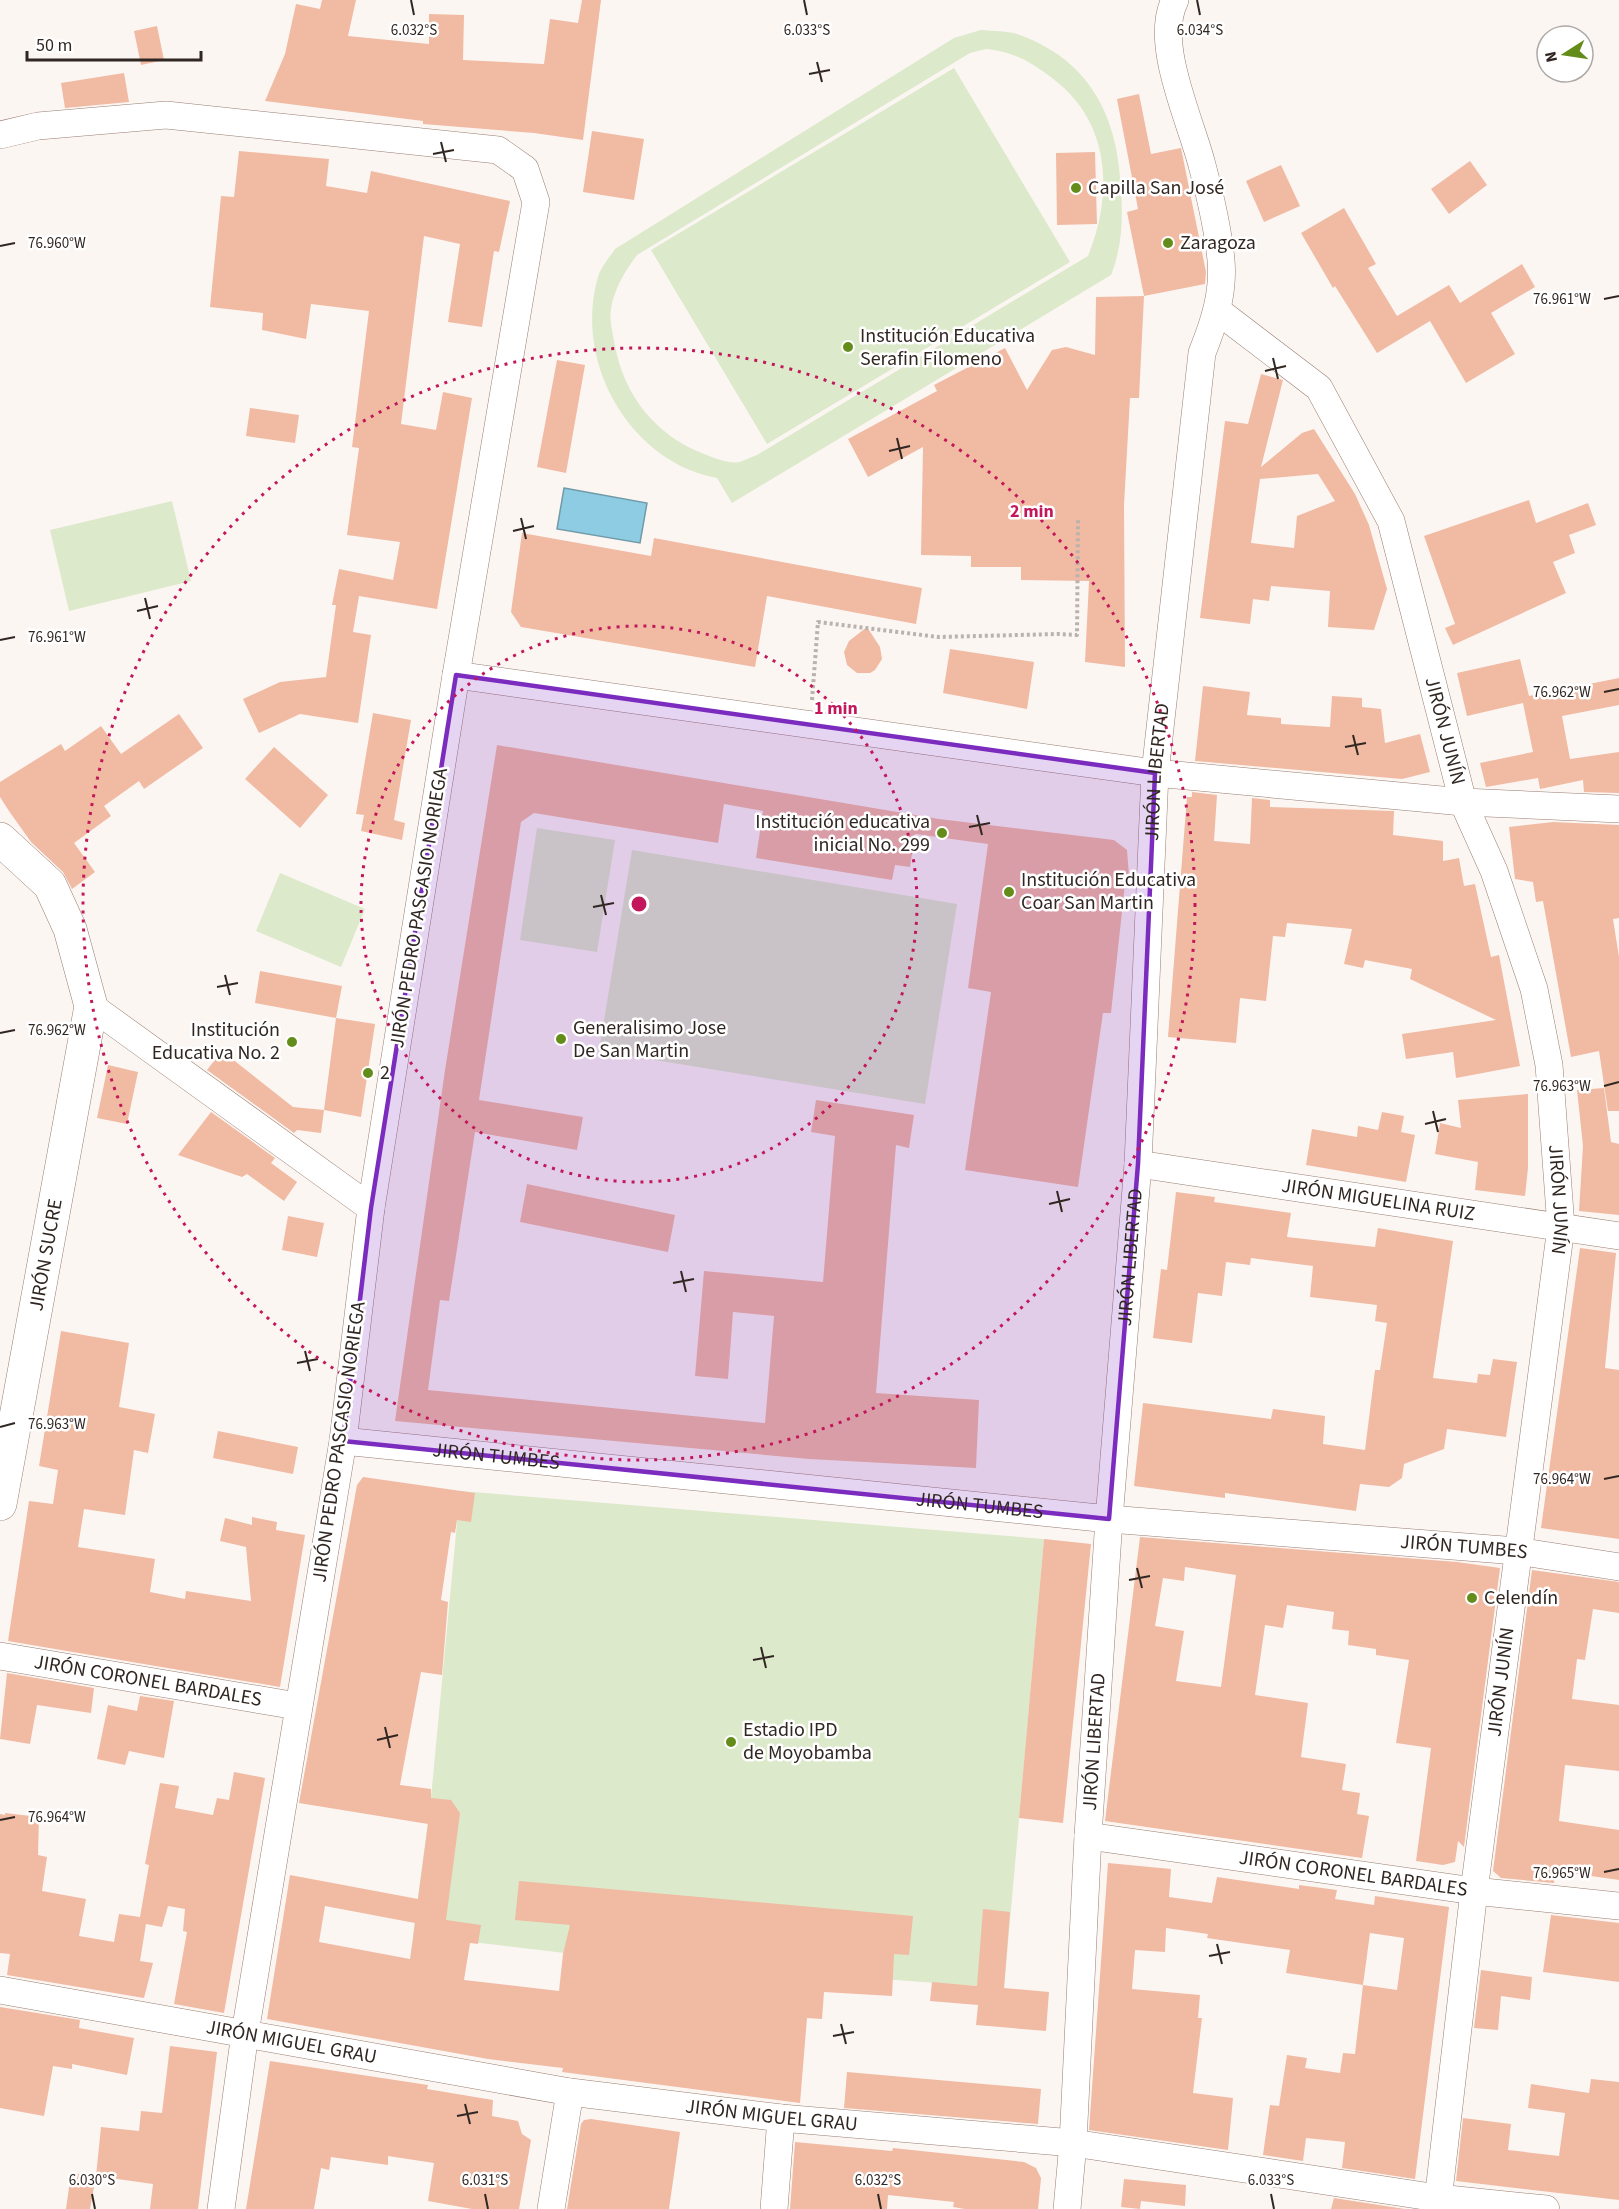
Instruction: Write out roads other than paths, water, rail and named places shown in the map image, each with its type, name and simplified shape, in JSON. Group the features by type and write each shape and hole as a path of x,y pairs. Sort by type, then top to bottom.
{"street":[{"name":"JIRÓN LIBERTAD","path":"1067,2209 1073,2143 1088,1836 1109,1519 1138,1164 1155,773 1202,353 1218,311 1221,261 1202,165 1172,68 1169,34 1171,8 1176,0"},
{"name":"JIRÓN PEDRO PASCASIO NORIEGA","path":"0,135 38,126 166,115 498,150 525,169 536,202 456,675 371,1208 343,1441 297,1706 245,2033 221,2209"},
{"name":"JIRÓN JUNÍN","path":"1218,311 1320,388 1390,521 1463,802 1494,871 1534,989 1549,1065 1561,1227 1474,1892 1438,2204"},
{"path":"456,675 1155,773 1463,802 1619,809"},
{"path":"0,839 50,885 70,929 91,1006 371,1208"},
{"name":"JIRÓN SUCRE","path":"0,1504 91,1006"},
{"name":"JIRÓN MIGUELINA RUIZ","path":"1138,1164 1619,1236"},
{"name":"JIRÓN TUMBES","path":"343,1441 1109,1519 1517,1551 1619,1567"},
{"name":"JIRÓN CORONEL BARDALES","path":"0,1656 297,1706"},
{"name":"JIRÓN CORONEL BARDALES","path":"1088,1836 1474,1892 1619,1906"},
{"name":"JIRÓN MIGUEL GRAU","path":"0,1990 570,2092 781,2118 1073,2143 1438,2204 1546,2209"},
{"path":"551,2209 570,2092"},
{"path":"774,2209 781,2118"}],"water":[{"path":"564,488 647,503 640,543 557,529"}],"place":[{"name":"Capilla San José","path":"1076,188"},
{"name":"Zaragoza","path":"1168,243"},
{"name":"Institución Educativa Serafin Filomeno","path":"848,347"},
{"name":"Institución educativa inicial No. 299","path":"942,833"},
{"name":"Institución Educativa Coar San Martin","path":"1009,892"},
{"name":"Generalisimo Jose De San Martin","path":"561,1039"},
{"name":"Institución Educativa No. 2","path":"292,1042"},
{"name":"2","path":"368,1073"},
{"name":"Celendín","path":"1472,1598"},
{"name":"Estadio IPD de Moyobamba","path":"731,1742"}]}
